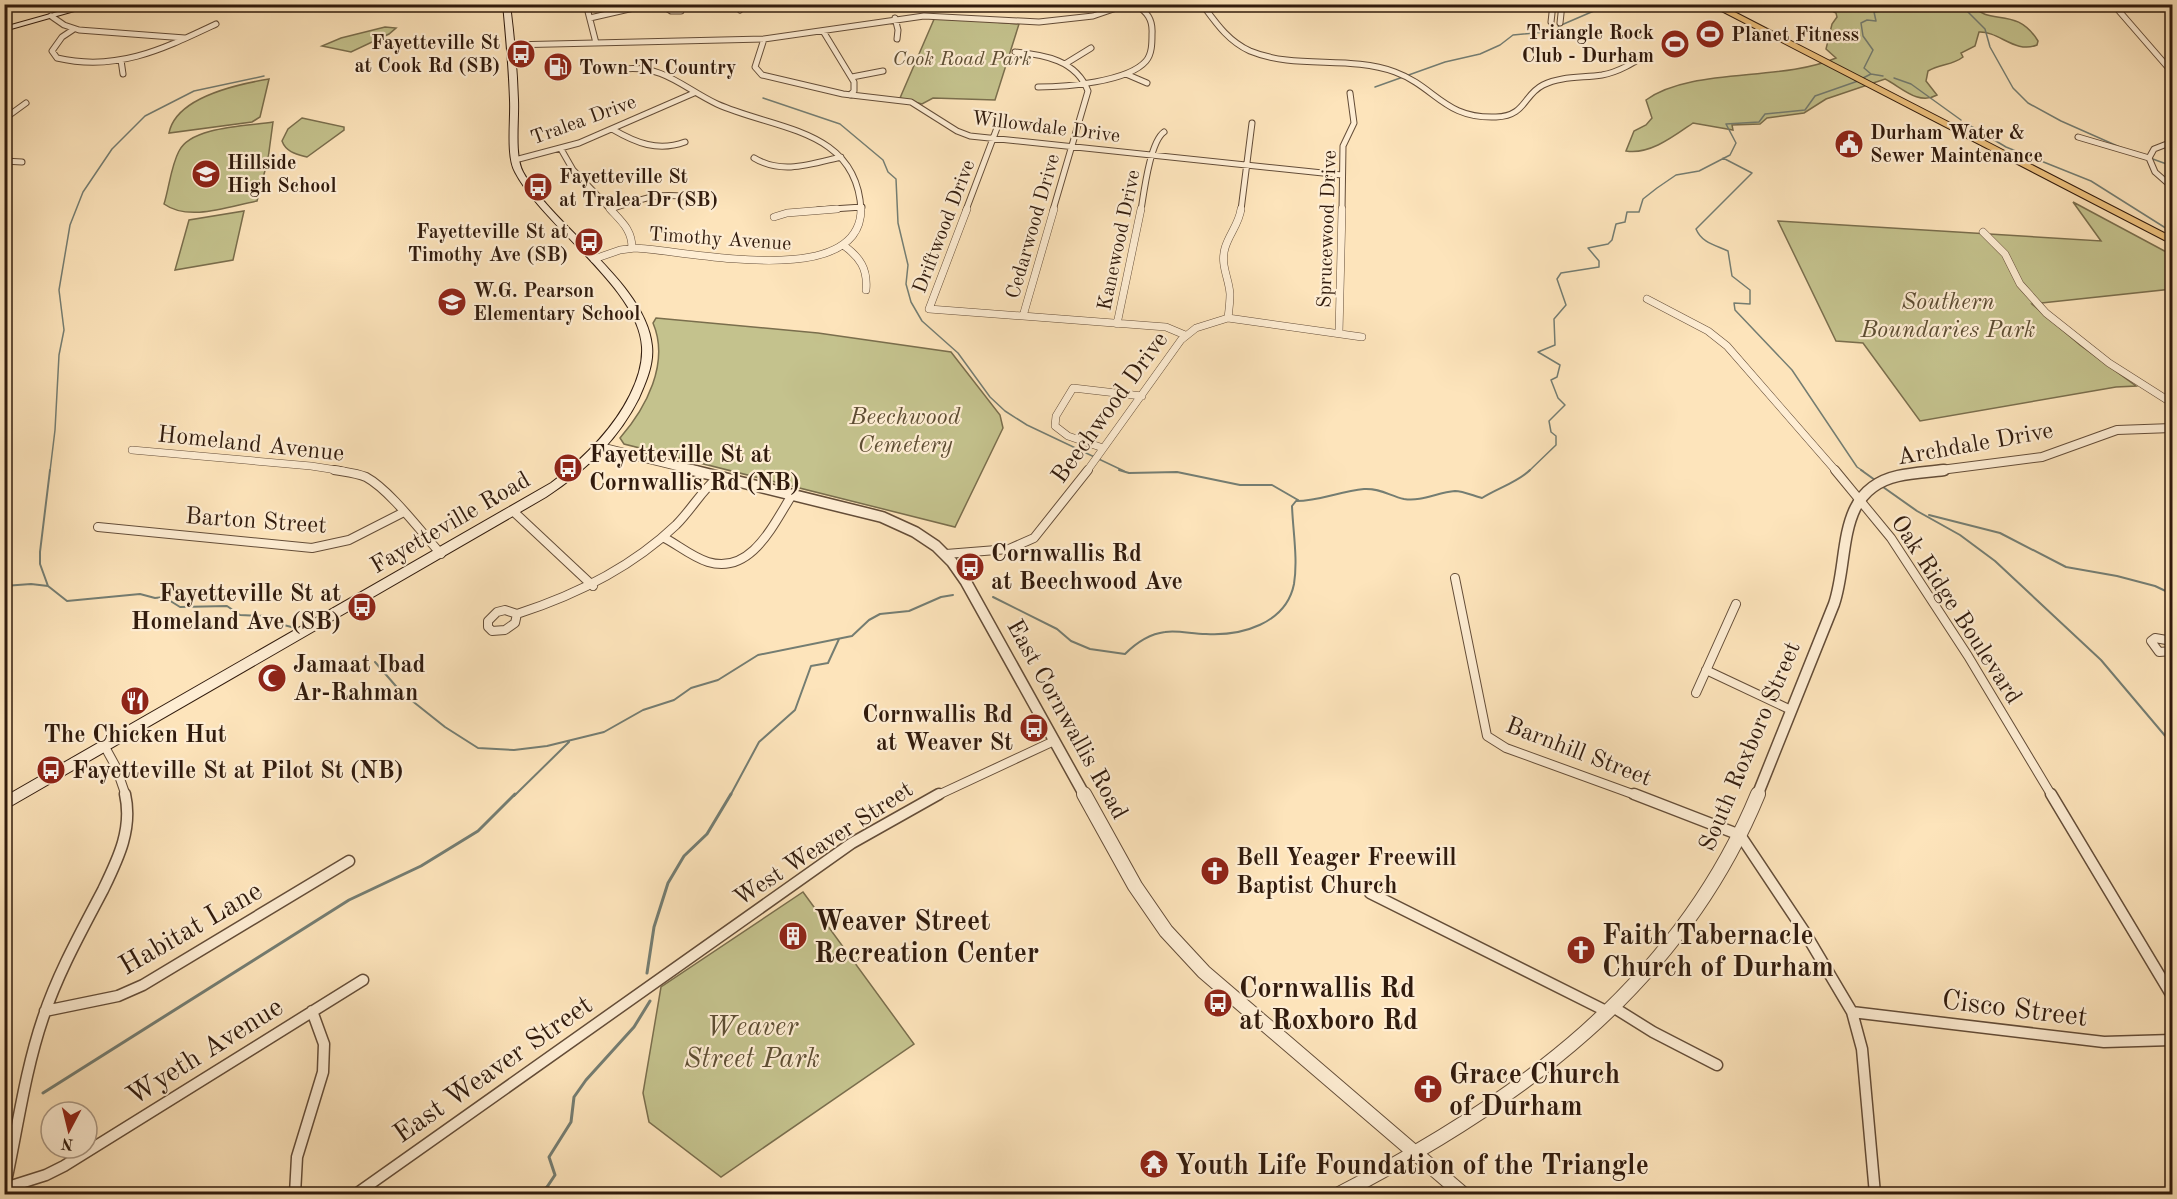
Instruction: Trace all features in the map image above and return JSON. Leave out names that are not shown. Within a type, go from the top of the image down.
[{"type":"main road","points":[[4,29],[96,4]]},
{"type":"main road","name":"Fayetteville Road","points":[[4,804],[514,512],[566,478],[600,447],[634,399],[645,369],[647,348],[645,332],[636,309],[532,190],[520,174],[515,160],[516,121],[506,4]]},
{"type":"main road","points":[[1712,4],[2172,241]]},
{"type":"main road","points":[[1722,4],[1825,61]]},
{"type":"main road","points":[[1900,101],[2172,248]]},
{"type":"street","points":[[586,4],[596,43]]},
{"type":"street","points":[[590,18],[651,4]]},
{"type":"street","points":[[660,4],[671,11],[681,11]]},
{"type":"street","points":[[740,10],[745,4]]},
{"type":"street","points":[[510,45],[764,39],[895,18],[941,16],[1040,22],[1093,16],[1128,4]]},
{"type":"street","points":[[1038,87],[1085,82],[1126,74],[1141,66],[1148,58],[1154,25],[1149,14],[1135,4]]},
{"type":"street","points":[[1202,4],[1227,36],[1247,48],[1275,58],[1355,63],[1385,68],[1414,81],[1445,107],[1473,116],[1505,116],[1514,113],[1521,109],[1532,93],[1542,85],[1611,73],[1647,54]]},
{"type":"street","points":[[1551,22],[1552,4]]},
{"type":"street","points":[[1560,23],[1562,4]]},
{"type":"street","points":[[2113,4],[2172,72]]},
{"type":"street","points":[[51,16],[74,29],[185,38]]},
{"type":"street","points":[[895,18],[898,30],[897,39]]},
{"type":"street","points":[[74,29],[54,45],[52,51],[57,58],[90,61],[121,60],[155,51],[216,24]]},
{"type":"street","points":[[823,31],[852,77],[855,86],[850,95]]},
{"type":"street","name":"Willowdale Drive","points":[[764,39],[755,64],[758,73],[850,95],[911,102],[961,133],[993,139],[1342,175]]},
{"type":"street","points":[[1065,64],[1091,48]]},
{"type":"street","points":[[1015,51],[1042,55],[1065,64],[1078,73],[1085,82]]},
{"type":"street","points":[[121,60],[123,74]]},
{"type":"street","points":[[624,69],[642,68],[666,74],[694,93],[721,106],[806,134],[841,158],[857,182],[862,207],[860,226],[843,245],[854,252],[865,265],[866,290]]},
{"type":"street","points":[[852,77],[883,71]]},
{"type":"street","points":[[1126,74],[1147,83]]},
{"type":"street","name":"Cedarwood Drive","points":[[1023,316],[1087,96],[1085,82]]},
{"type":"street","name":"Tralea Drive","points":[[515,160],[561,149],[694,93]]},
{"type":"street","name":"Sprucewood Drive","points":[[1339,333],[1343,146],[1354,123],[1350,93]]},
{"type":"street","points":[[4,119],[26,103]]},
{"type":"street","name":"Driftwood Drive","points":[[1000,120],[929,309],[1023,316]]},
{"type":"street","points":[[1252,123],[1240,219],[1224,254],[1223,268],[1230,294],[1227,318],[1362,337]]},
{"type":"street","points":[[612,129],[636,143],[647,146],[672,146],[686,142]]},
{"type":"street","name":"Kanewood Drive","points":[[1117,324],[1153,155],[1158,136],[1164,132]]},
{"type":"street","points":[[2078,137],[2149,158]]},
{"type":"street","points":[[2149,158],[2154,149],[2172,142]]},
{"type":"street","points":[[561,149],[573,170],[629,230],[632,248]]},
{"type":"street","points":[[754,158],[761,164],[788,167],[841,158]]},
{"type":"street","points":[[2149,158],[2155,172],[2172,187]]},
{"type":"street","points":[[4,161],[22,162]]},
{"type":"street","points":[[611,209],[637,200],[662,196],[685,195],[698,201]]},
{"type":"street","points":[[774,217],[787,213],[862,207]]},
{"type":"street","points":[[1983,232],[2005,254],[2020,284],[2046,313],[2109,363],[2172,403]]},
{"type":"street","name":"Timothy Avenue","points":[[594,259],[632,248],[785,261],[814,257],[843,245]]},
{"type":"street","name":"Oak Ridge Boulevard","points":[[1647,299],[1699,325],[1721,340],[1757,378],[1907,560],[1968,656],[2172,996]]},
{"type":"street","points":[[1023,316],[1171,327],[1185,335]]},
{"type":"street","name":"Beechwood Drive","points":[[946,554],[1009,549],[1034,538],[1072,493],[1185,335],[1202,326],[1227,318]]},
{"type":"street","points":[[1103,448],[1068,436],[1055,426],[1056,416],[1073,388],[1142,396]]},
{"type":"street","name":"Archdale Drive","points":[[1859,500],[1877,484],[1898,476],[2042,457],[2117,430],[2172,428]]},
{"type":"street","name":"East Cornwallis Road","points":[[600,447],[871,514],[915,532],[946,554],[966,582],[1135,886],[1166,931],[1204,972],[1463,1194]]},
{"type":"street","name":"Homeland Avenue","points":[[132,450],[345,470],[369,479],[404,512],[441,554]]},
{"type":"street","points":[[517,614],[593,586],[624,568],[678,523],[719,476]]},
{"type":"street","points":[[663,537],[706,561],[728,565],[747,558],[792,495]]},
{"type":"street","name":"South Roxboro Street","points":[[1340,1194],[1417,1155],[1494,1108],[1541,1072],[1611,1009],[1673,939],[1693,912],[1740,835],[1839,589],[1851,517],[1859,500]]},
{"type":"street","name":"Barton Street","points":[[98,526],[298,547],[322,547],[344,543],[362,536],[404,512]]},
{"type":"street","points":[[514,512],[593,586]]},
{"type":"street","name":"Barnhill Street","points":[[1455,578],[1487,736],[1506,748],[1740,835]]},
{"type":"street","points":[[1696,693],[1736,604]]},
{"type":"street","points":[[2172,641],[2155,638],[2151,641],[2157,651],[2162,653],[2172,651]]},
{"type":"street","points":[[1706,670],[1791,710]]},
{"type":"street","name":"West Weaver Street","points":[[656,981],[852,843],[890,820],[967,779],[1054,741]]},
{"type":"street","points":[[5,1190],[31,1058],[45,1011],[60,974],[111,874],[126,833],[128,814],[125,789],[120,771],[105,747]]},
{"type":"street","points":[[1740,835],[1799,923],[1852,1012],[1862,1049],[1875,1194]]},
{"type":"street","name":"Habitat Lane","points":[[45,1011],[118,996],[143,985],[349,861]]},
{"type":"street","points":[[1370,893],[1611,1009],[1717,1065]]},
{"type":"street","name":"Wyeth Avenue","points":[[5,1190],[64,1167],[363,980]]},
{"type":"street","name":"East Weaver Street","points":[[356,1194],[656,981]]},
{"type":"street","points":[[295,1194],[295,1170],[300,1142],[324,1068],[323,1041],[312,1011]]},
{"type":"street","name":"Cisco Street","points":[[1852,1012],[2104,1042],[2172,1040]]},
{"type":"green space","points":[[1973,5],[1987,15],[2021,23],[2038,41],[2037,45],[2021,47],[1993,35],[1979,32],[1975,46],[1961,53],[1963,57],[1928,71],[1926,81],[1937,95],[1930,98],[1916,97],[1885,79],[1826,99],[1804,113],[1767,118],[1760,124],[1732,125],[1733,130],[1693,123],[1670,139],[1653,147],[1626,151],[1634,131],[1646,125],[1652,118],[1646,100],[1665,90],[1687,83],[1712,79],[1790,70],[1836,58],[1826,49],[1832,24],[1837,17],[1836,13],[1823,6]]},
{"type":"green space","name":"Cook Road Park","points":[[935,17],[1019,24],[995,100],[933,98],[922,104],[900,98]]},
{"type":"green space","points":[[385,27],[396,28],[389,34],[351,52],[322,46],[341,38]]},
{"type":"green space","points":[[269,79],[260,117],[252,122],[169,133],[174,121],[183,110],[196,101],[242,84]]},
{"type":"green space","points":[[302,118],[344,127],[344,130],[307,157],[295,154],[282,141],[288,129]]},
{"type":"green space","points":[[273,122],[268,159],[257,201],[197,212],[185,212],[164,204],[179,151],[195,136],[236,126]]},
{"type":"green space","name":"Southern Boundaries Park","points":[[2073,202],[2172,255],[2172,289],[2032,304],[2080,345],[2136,386],[2116,387],[1920,421],[1863,343],[1836,341],[1778,221],[2101,241]]},
{"type":"green space","points":[[244,211],[233,260],[175,270],[189,220]]},
{"type":"green space","name":"Beechwood Cemetery","points":[[656,318],[818,333],[951,352],[1000,415],[1003,428],[955,527],[624,444],[620,438],[639,413],[653,384],[657,369],[658,338],[653,323]]},
{"type":"green space","name":"Weaver Street Park","points":[[803,892],[914,1044],[721,1177],[649,1122],[643,1093],[661,987]]},
{"type":"waterway","points":[[1375,87],[1445,62],[1480,54],[1500,45],[1513,35],[1556,31],[1559,26],[1610,4]]},
{"type":"waterway","points":[[1871,74],[1864,68],[1873,50],[1863,36],[1861,23],[1867,20],[1876,21],[1874,12],[1882,11],[1877,4]]},
{"type":"waterway","points":[[1960,4],[1985,29],[1990,47],[2013,88],[2028,103],[2061,121],[2122,148]]},
{"type":"waterway","points":[[1863,78],[1871,74]]},
{"type":"waterway","points":[[1871,74],[1883,76]]},
{"type":"waterway","points":[[50,471],[55,430],[59,355],[64,330],[59,290],[70,225],[83,192],[112,149],[145,116],[194,91],[264,76]]},
{"type":"waterway","points":[[1894,78],[1911,84],[1961,120]]},
{"type":"waterway","points":[[1724,158],[1730,155],[1736,143],[1726,124],[1759,122],[1765,114],[1805,110],[1815,96],[1858,81]]},
{"type":"waterway","points":[[763,98],[840,124],[883,160],[888,172],[896,179],[898,223],[908,265],[906,284],[911,302],[922,321],[958,353],[990,397],[1005,411],[1027,425],[1124,471]]},
{"type":"waterway","points":[[1969,125],[2006,147],[2091,181],[2172,232]]},
{"type":"waterway","points":[[1529,471],[1556,445],[1556,436],[1551,432],[1549,421],[1565,405],[1558,398],[1551,380],[1557,377],[1560,365],[1538,352],[1555,345],[1554,319],[1566,305],[1557,279],[1561,273],[1599,267],[1599,261],[1588,248],[1608,244],[1612,240],[1616,224],[1625,222],[1627,212],[1639,212],[1643,199],[1657,188],[1676,175],[1699,171],[1724,158]]},
{"type":"waterway","points":[[1724,158],[1752,173],[1696,229],[1705,241],[1728,251],[1732,276],[1750,290],[1750,304],[1734,303],[1735,310],[1792,370],[1857,467],[1863,471]]},
{"type":"waterway","points":[[2150,158],[2172,166]]},
{"type":"waterway","points":[[48,586],[40,564],[40,552],[50,470]]},
{"type":"waterway","points":[[1119,470],[1129,473],[1177,472],[1240,485],[1272,485],[1298,500]]},
{"type":"waterway","points":[[993,597],[1057,629],[1071,641],[1090,649],[1125,654],[1143,640],[1159,633],[1175,631],[1220,634],[1247,630],[1272,618],[1289,598],[1295,575],[1292,506],[1296,501],[1364,489],[1411,500],[1455,491],[1482,498],[1530,470]]},
{"type":"waterway","points":[[1861,470],[1875,480]]},
{"type":"waterway","points":[[1883,487],[1917,511],[1960,535],[1995,561],[2101,660],[2172,744]]},
{"type":"waterway","points":[[1929,515],[2000,533],[2066,567],[2117,576],[2155,586],[2172,594]]},
{"type":"waterway","points":[[4,586],[31,584],[48,586]]},
{"type":"waterway","points":[[48,586],[67,601],[140,594],[155,598],[164,597],[180,607],[227,606],[240,615],[265,616],[280,624],[299,629]]},
{"type":"waterway","points":[[375,662],[401,692],[445,727],[478,748],[514,750],[547,746],[604,732],[643,710],[674,700],[691,688],[718,680],[758,655],[852,636],[869,620],[880,614],[909,611],[941,597],[953,595]]},
{"type":"waterway","points":[[730,796],[759,742],[795,710],[811,666],[828,663],[839,639]]},
{"type":"waterway","points":[[514,796],[569,742]]},
{"type":"waterway","points":[[43,1093],[349,900],[421,866],[478,831],[515,794]]},
{"type":"waterway","points":[[647,973],[654,927],[668,883],[684,856],[707,834],[731,794]]},
{"type":"waterway","points":[[538,1194],[547,1187],[555,1175],[549,1157],[571,1122],[574,1097],[586,1080],[634,1027],[650,1001]]},
{"type":"place","name":"Planet Fitness","points":[[1710,34]]},
{"type":"place","name":"Triangle Rock Club - Durham","points":[[1675,44]]},
{"type":"place","name":"Fayetteville St at Cook Rd (SB)","points":[[521,54]]},
{"type":"place","name":"Town 'N' Country","points":[[558,67]]},
{"type":"place","name":"Durham Water & Sewer Maintenance","points":[[1849,144]]},
{"type":"place","name":"Hillside High School","points":[[206,174]]},
{"type":"place","name":"Fayetteville St at Tralea Dr (SB)","points":[[538,187]]},
{"type":"place","name":"Fayetteville St at Timothy Ave (SB)","points":[[589,242]]},
{"type":"place","name":"W.G. Pearson Elementary School","points":[[452,302]]},
{"type":"place","name":"Fayetteville St at Cornwallis Rd (NB)","points":[[568,468]]},
{"type":"place","name":"Cornwallis Rd at Beechwood Ave","points":[[970,567]]},
{"type":"place","name":"Fayetteville St at Homeland Ave (SB)","points":[[362,607]]},
{"type":"place","name":"Jamaat Ibad Ar-Rahman","points":[[272,678]]},
{"type":"place","name":"The Chicken Hut","points":[[135,701]]},
{"type":"place","name":"Cornwallis Rd at Weaver St","points":[[1034,728]]},
{"type":"place","name":"Fayetteville St at Pilot St (NB)","points":[[51,770]]},
{"type":"place","name":"Bell Yeager Freewill Baptist Church","points":[[1215,871]]},
{"type":"place","name":"Weaver Street Recreation Center","points":[[793,936]]},
{"type":"place","name":"Faith Tabernacle Church of Durham","points":[[1581,950]]},
{"type":"place","name":"Cornwallis Rd at Roxboro Rd","points":[[1218,1003]]},
{"type":"place","name":"Grace Church of Durham","points":[[1428,1089]]},
{"type":"place","name":"Youth Life Foundation of the Triangle","points":[[1154,1164]]}]
